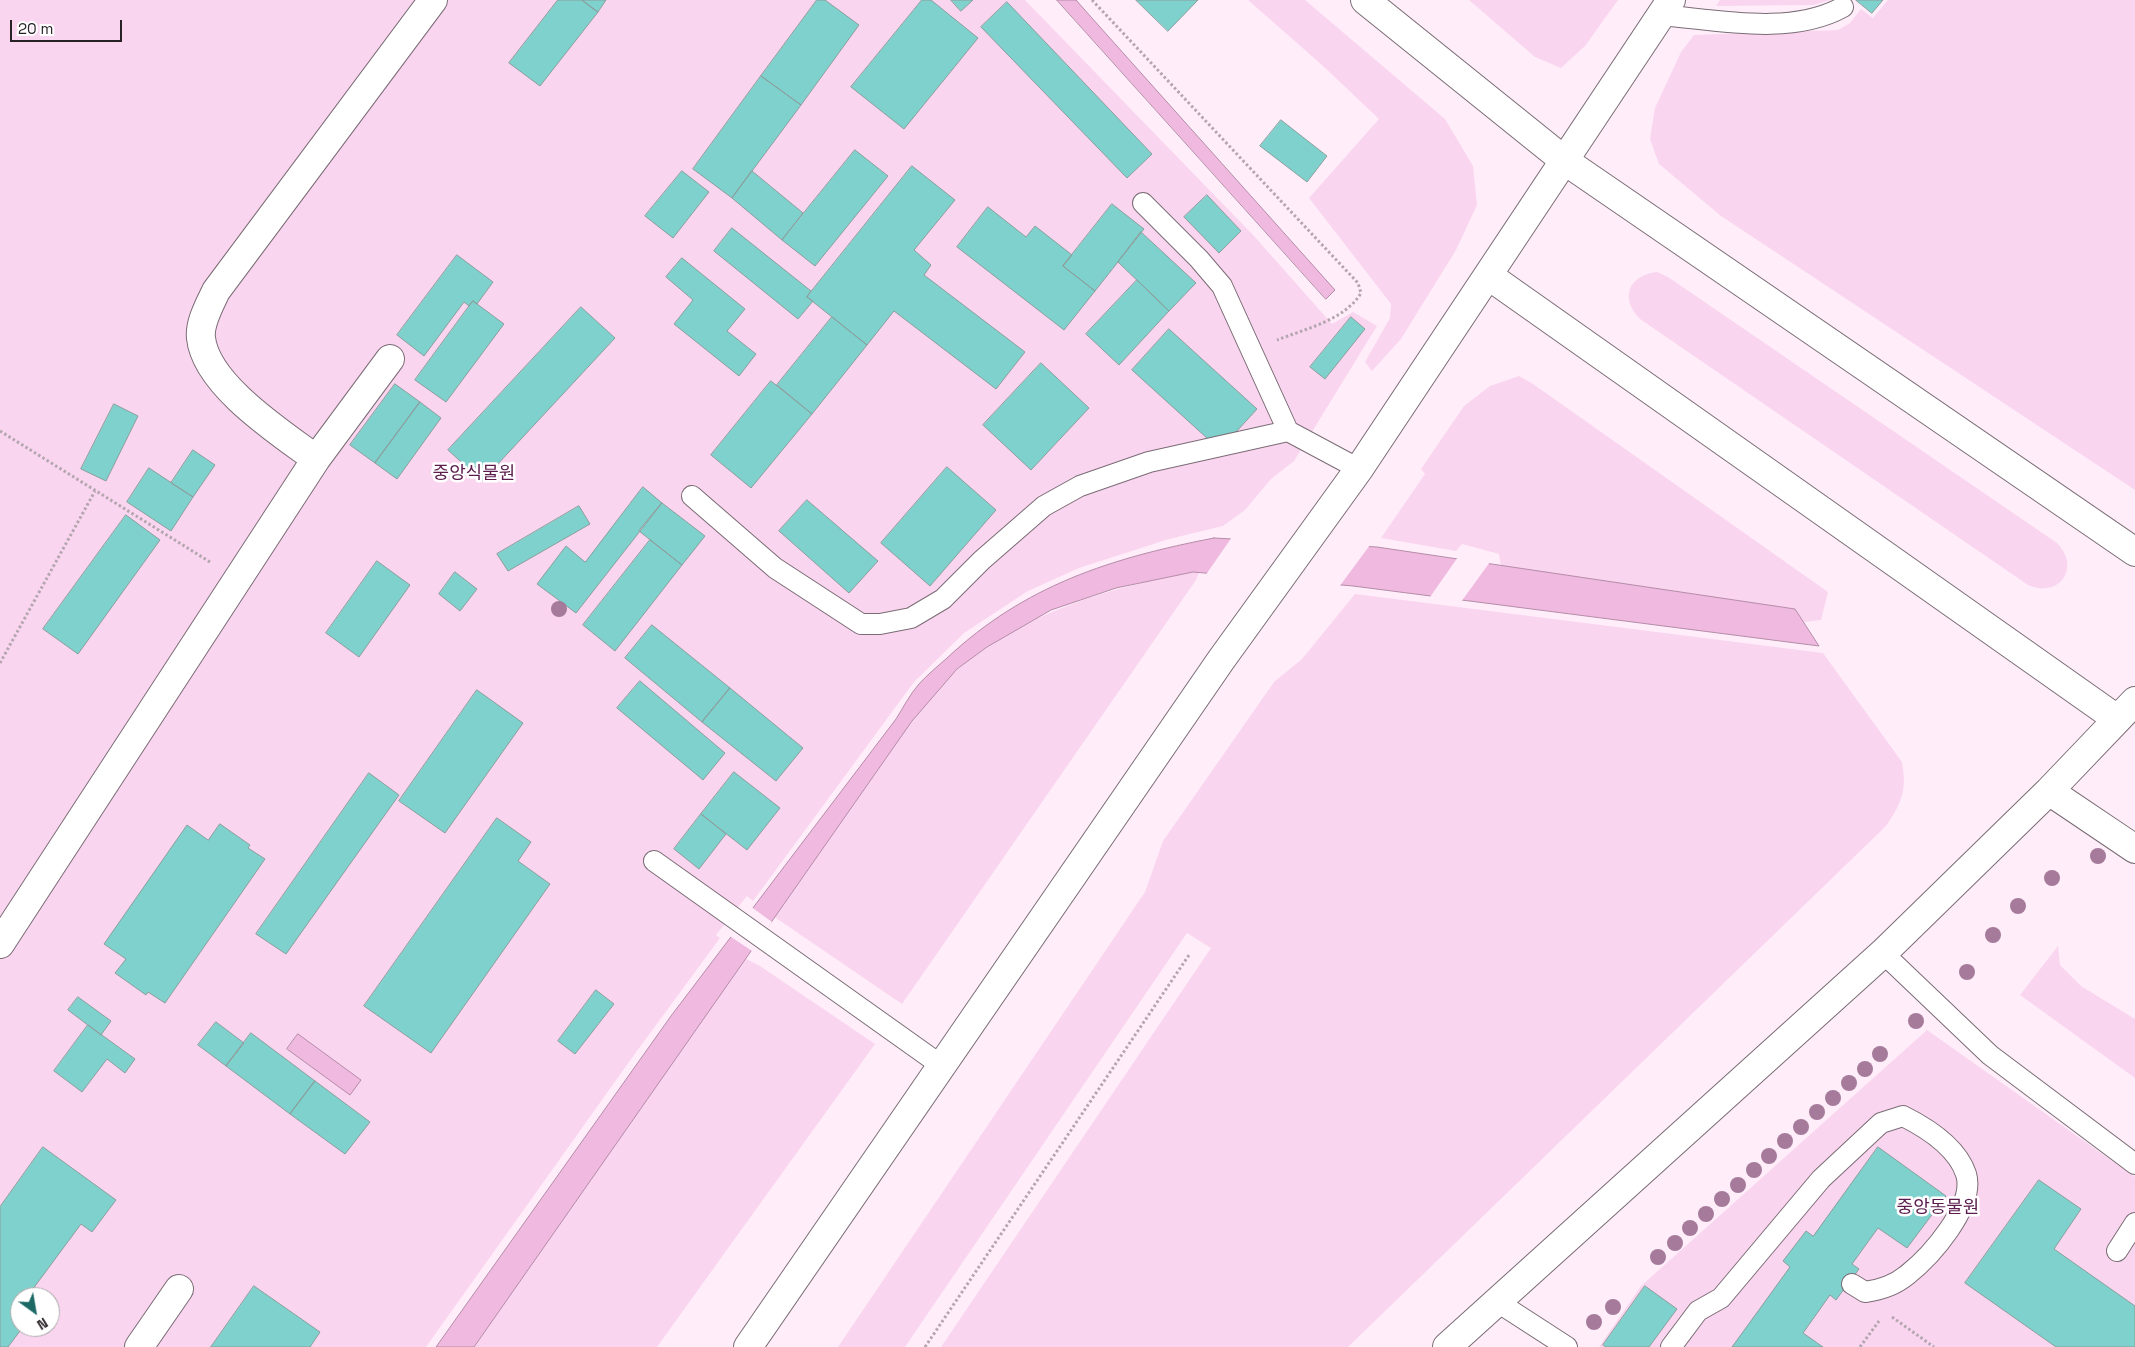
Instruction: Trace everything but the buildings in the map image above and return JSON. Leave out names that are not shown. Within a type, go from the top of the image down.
[{"type":"street","points":[[316,459],[246,404],[207,361],[200,337],[206,314],[216,291],[433,0]]},
{"type":"street","points":[[1365,0],[1565,161],[2135,552]]},
{"type":"street","points":[[748,1347],[1221,660],[1357,472],[1666,8]]},
{"type":"street","points":[[1447,1347],[1883,953],[2050,791],[2126,710],[1489,276]]},
{"type":"street","points":[[0,944],[316,459],[390,359]]},
{"type":"street","points":[[2050,791],[2135,849]]},
{"type":"street","points":[[139,1347],[179,1289]]},
{"type":"lane","points":[[1666,8],[1775,24],[1813,20],[1843,7]]},
{"type":"lane","points":[[1143,203],[1199,259],[1222,286],[1288,431],[1357,472]]},
{"type":"lane","points":[[692,496],[775,568],[861,624],[880,624],[911,618],[943,599],[982,560],[1044,506],[1080,486],[1149,462],[1288,431]]},
{"type":"lane","points":[[654,861],[769,941],[942,1066]]},
{"type":"lane","points":[[1883,953],[1934,1004],[1990,1055],[2135,1164]]},
{"type":"lane","points":[[1671,1347],[1698,1311],[1722,1298],[1821,1179],[1881,1122],[1903,1116],[1924,1127],[1954,1154],[1966,1175],[1967,1193],[1960,1212],[1930,1254],[1906,1276],[1881,1290],[1865,1292],[1852,1284]]},
{"type":"lane","points":[[2116,1251],[2135,1223]]},
{"type":"lane","points":[[1496,1301],[1567,1347]]},
{"type":"path","points":[[1092,0],[1358,282],[1361,293],[1355,304],[1321,324],[1251,349]]},
{"type":"path","points":[[0,431],[238,579]]},
{"type":"path","points":[[0,663],[95,491]]},
{"type":"path","points":[[925,1347],[1189,955]]},
{"type":"path","points":[[1885,1312],[1934,1347]]},
{"type":"path","points":[[1860,1347],[1881,1318]]},
{"type":"green space","name":"중앙식물원","points":[[0,0],[1025,0],[1254,236],[1332,324],[1353,312],[1377,326],[1294,461],[1271,479],[1245,510],[1223,526],[1169,539],[1079,568],[1028,591],[964,633],[914,682],[753,901],[747,896],[716,935],[720,938],[634,1055],[426,1347],[0,1347]]},
{"type":"green space","points":[[1248,0],[1305,0],[1445,119],[1473,166],[1477,205],[1456,250],[1401,339],[1372,371],[1365,362],[1390,318],[1391,304],[1309,198],[1379,119],[1322,65]]},
{"type":"green space","points":[[1469,0],[1618,0],[1585,46],[1561,68],[1535,57]]},
{"type":"green space","points":[[1720,0],[1830,0],[1814,5],[1716,6]]},
{"type":"green space","points":[[1888,0],[2135,0],[2135,490],[1721,216],[1659,164],[1650,139],[1655,108],[1681,52],[1694,35],[1838,30],[1850,23],[1861,9],[1873,18]]},
{"type":"green space","points":[[1657,272],[1668,277],[2057,543],[2064,552],[2067,562],[2067,571],[2064,578],[2058,584],[2049,588],[2028,585],[1640,319],[1630,303],[1630,289],[1640,278]]},
{"type":"green space","points":[[1519,376],[1828,592],[1821,620],[1804,622],[1795,609],[1501,566],[1499,554],[1462,544],[1456,551],[1381,538],[1425,474],[1421,469],[1464,406],[1490,386]]},
{"type":"green space","points":[[1193,572],[1199,573],[1196,580],[902,1004],[773,916],[916,715],[936,690],[958,669],[1012,632],[1040,617],[1069,605],[1129,586]]},
{"type":"green space","points":[[1355,594],[1823,653],[1902,762],[1904,781],[1902,796],[1886,826],[1348,1347],[941,1347],[1211,948],[1187,933],[905,1347],[838,1347],[1145,892],[1163,841],[1274,682],[1302,659]]},
{"type":"green space","points":[[2058,946],[2060,965],[2081,986],[2135,1019],[2135,1078],[2020,995]]},
{"type":"green space","points":[[744,958],[760,966],[875,1044],[657,1347],[474,1347]]},
{"type":"green space","name":"중앙동물원","points":[[1927,1030],[2135,1177],[2135,1347],[1599,1347],[1641,1286]]},
{"type":"shaded area","points":[[1057,0],[1076,0],[1335,290],[1326,299]]},
{"type":"shaded area","points":[[1214,538],[1377,547],[1795,609],[1819,646],[1353,586],[1193,572],[1116,588],[1051,610],[987,647],[957,669],[912,721],[474,1347],[436,1347],[671,1016],[896,719],[922,681],[977,633],[1007,611],[1039,593],[1071,578],[1140,555]]},
{"type":"shaded area","points":[[298,1034],[361,1080],[350,1095],[287,1049]]},
{"type":"pier","points":[[1232,537],[1370,545],[1339,587],[1205,576]]},
{"type":"pier","points":[[1458,557],[1490,562],[1461,602],[1430,597]]},
{"type":"pier","points":[[750,906],[772,922],[752,951],[728,935]]}]
